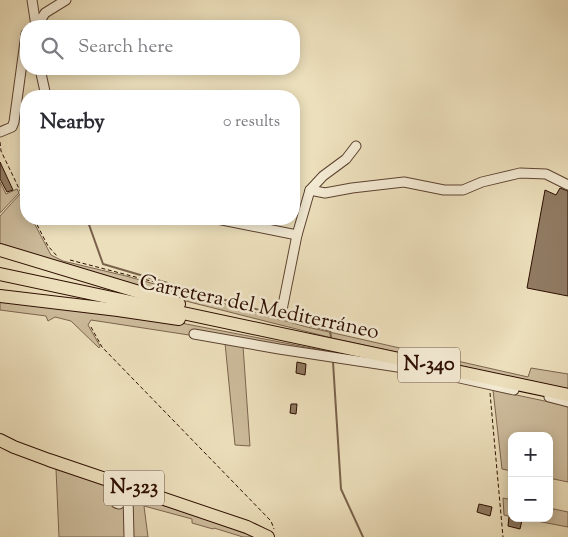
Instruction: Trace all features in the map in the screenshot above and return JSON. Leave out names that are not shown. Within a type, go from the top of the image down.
[{"type":"highway","points":[[0,250],[192,307],[260,323],[289,335]]},
{"type":"highway","name":"Carretera del Mediterráneo","points":[[0,274],[568,395]]},
{"type":"highway","points":[[0,296],[118,310],[213,325],[248,326]]},
{"type":"highway","name":"N-323","points":[[0,440],[123,490],[271,534]]},
{"type":"lane","points":[[32,0],[35,20]]},
{"type":"lane","points":[[40,20],[45,12],[66,0]]},
{"type":"lane","points":[[0,132],[12,127],[14,122],[20,75]]},
{"type":"lane","points":[[41,75],[45,90]]},
{"type":"lane","points":[[300,225],[310,190],[323,176],[346,159],[356,146]]},
{"type":"lane","points":[[310,190],[325,193],[404,182],[444,190],[463,190],[482,182],[520,173],[546,174],[568,185]]},
{"type":"lane","points":[[247,225],[297,235]]},
{"type":"lane","points":[[281,316],[300,225]]},
{"type":"lane","points":[[194,334],[270,348],[422,371],[568,402]]},
{"type":"lane","points":[[123,490],[129,537]]},
{"type":"path","points":[[0,142],[0,152],[20,192]]},
{"type":"path","points":[[37,225],[55,256],[62,259]]},
{"type":"path","points":[[70,260],[174,287]]},
{"type":"path","points":[[91,327],[102,347],[270,521],[274,526],[271,534]]},
{"type":"path","points":[[490,385],[503,537]]},
{"type":"shaded area","points":[[0,182],[6,194],[17,189],[19,193],[0,213]]},
{"type":"shaded area","points":[[20,194],[20,225],[35,225],[51,255],[63,261],[126,276],[307,327],[528,377],[531,368],[568,374],[568,389],[336,339],[158,294],[0,247],[0,216]]},
{"type":"shaded area","points":[[0,300],[181,323],[420,369],[191,331],[189,335],[91,320],[88,325],[100,346],[99,348],[71,321],[55,317],[48,321],[46,316],[0,310]]},
{"type":"shaded area","points":[[225,343],[243,346],[250,446],[235,445]]},
{"type":"shaded area","points":[[493,390],[568,406],[568,482],[553,479],[553,432],[508,432],[508,470],[502,469]]},
{"type":"shaded area","points":[[56,469],[106,485],[114,508],[121,508],[126,503],[127,537],[59,537]]},
{"type":"shaded area","points":[[131,495],[254,537],[243,537],[213,529],[192,523],[192,519],[144,506],[148,537],[131,537]]},
{"type":"shaded area","points":[[503,498],[508,499],[508,516],[504,515]]},
{"type":"shaded area","points":[[553,509],[568,512],[568,527],[542,522],[553,522]]},
{"type":"building","points":[[0,162],[13,190],[7,192],[0,179]]},
{"type":"building","points":[[560,188],[568,191],[568,296],[527,288],[545,190],[556,195]]},
{"type":"building","points":[[297,362],[306,364],[305,375],[296,373]]},
{"type":"building","points":[[291,404],[297,404],[296,414],[290,413]]},
{"type":"building","points":[[479,504],[492,507],[490,516],[477,512]]},
{"type":"building","points":[[508,522],[522,522],[520,529],[508,526]]},
{"type":"waterway","points":[[89,225],[103,264],[330,331],[331,337]]},
{"type":"waterway","points":[[333,362],[341,489],[363,537]]}]
